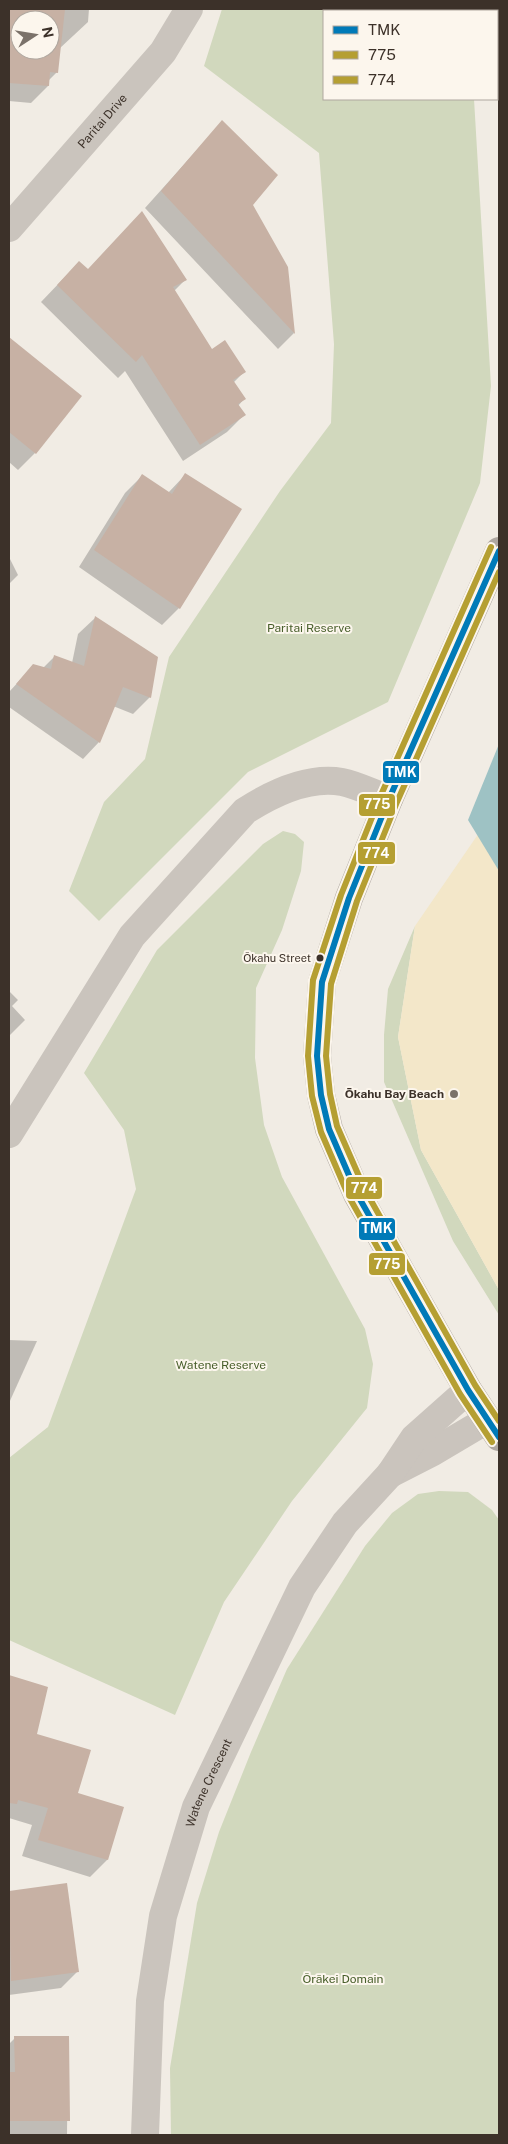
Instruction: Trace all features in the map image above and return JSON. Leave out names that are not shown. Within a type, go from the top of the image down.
[{"type":"main road","points":[[493,1429],[468,1390],[357,1194],[329,1129],[321,1095],[317,1056],[322,982],[349,898],[389,799],[499,550]]},
{"type":"street","name":"Paritai Drive","points":[[9,228],[163,52],[189,9]]},
{"type":"street","points":[[9,1134],[132,936],[245,811],[263,800],[303,784],[325,781],[344,782],[389,799]]},
{"type":"street","name":"Watene Crescent","points":[[145,2135],[150,2001],[162,1925],[196,1807],[302,1587],[345,1522],[390,1474],[414,1438],[468,1390]]},
{"type":"street","name":"Watene Crescent","points":[[390,1474],[433,1452],[493,1429]]},
{"type":"green space","name":"Paritai Reserve","points":[[222,9],[472,9],[323,10],[323,100],[474,100],[491,386],[480,483],[388,702],[248,772],[99,921],[69,891],[104,802],[145,759],[169,657],[280,491],[331,423],[334,344],[319,153],[204,66]]},
{"type":"green space","name":"Watene Reserve","points":[[283,831],[295,834],[304,842],[301,871],[282,930],[256,988],[255,1058],[264,1125],[282,1177],[365,1329],[373,1364],[367,1408],[292,1501],[224,1602],[175,1715],[9,1640],[9,1458],[48,1427],[136,1189],[124,1130],[84,1073],[157,950],[263,844]]},
{"type":"green space","points":[[415,926],[398,1037],[421,1150],[499,1290],[499,1315],[453,1241],[384,1082],[384,1035],[388,989]]},
{"type":"green space","name":"Ōrākei Domain","points":[[439,1491],[468,1492],[492,1510],[499,1520],[499,2135],[171,2135],[170,2068],[197,1903],[219,1832],[251,1752],[287,1669],[365,1546],[392,1513],[418,1494]]},
{"type":"sand","name":"Ōkahu Bay Beach","points":[[481,830],[499,863],[499,1290],[421,1150],[398,1037],[415,926]]},
{"type":"water","points":[[499,744],[499,871],[468,820]]},
{"type":"building","points":[[9,9],[65,9],[60,55],[60,10],[10,10],[10,60],[59,60],[58,73],[50,72],[49,86],[9,83]]},
{"type":"building","points":[[222,120],[278,175],[253,205],[288,267],[295,334],[161,191]]},
{"type":"building","points":[[142,211],[187,280],[173,287],[212,349],[225,340],[246,372],[233,380],[246,399],[238,404],[246,415],[200,445],[142,355],[136,362],[57,285],[79,261],[88,269]]},
{"type":"building","points":[[9,337],[82,396],[36,454],[9,432]]},
{"type":"building","points":[[185,473],[242,509],[180,609],[94,550],[142,474],[172,494]]},
{"type":"building","points":[[95,616],[158,657],[151,698],[123,687],[100,743],[16,684],[33,664],[51,669],[54,655],[84,666]]},
{"type":"building","points":[[9,1675],[48,1687],[37,1734],[91,1750],[78,1793],[124,1807],[108,1860],[38,1840],[48,1808],[18,1800],[17,1804],[9,1803]]},
{"type":"building","points":[[67,1883],[79,1972],[11,1981],[9,1891]]},
{"type":"building","points":[[14,2036],[69,2036],[70,2121],[9,2121],[9,2072],[15,2072]]},
{"type":"transit line","name":"775","points":[[491,547],[381,795],[341,895],[313,980],[308,1056],[312,1096],[321,1132],[349,1197],[460,1394],[492,1442]]},
{"type":"transit line","name":"TMK","points":[[499,551],[389,799],[349,898],[322,982],[317,1056],[321,1095],[329,1129],[357,1194],[468,1390],[499,1437]]},
{"type":"transit line","name":"774","points":[[499,572],[397,802],[357,901],[331,984],[326,1056],[330,1094],[337,1126],[365,1190],[475,1385],[499,1421]]},
{"type":"place","name":"Ōkahu Street","points":[[320,958]]},
{"type":"place","name":"Ōkahu Bay Beach","points":[[454,1094]]}]
